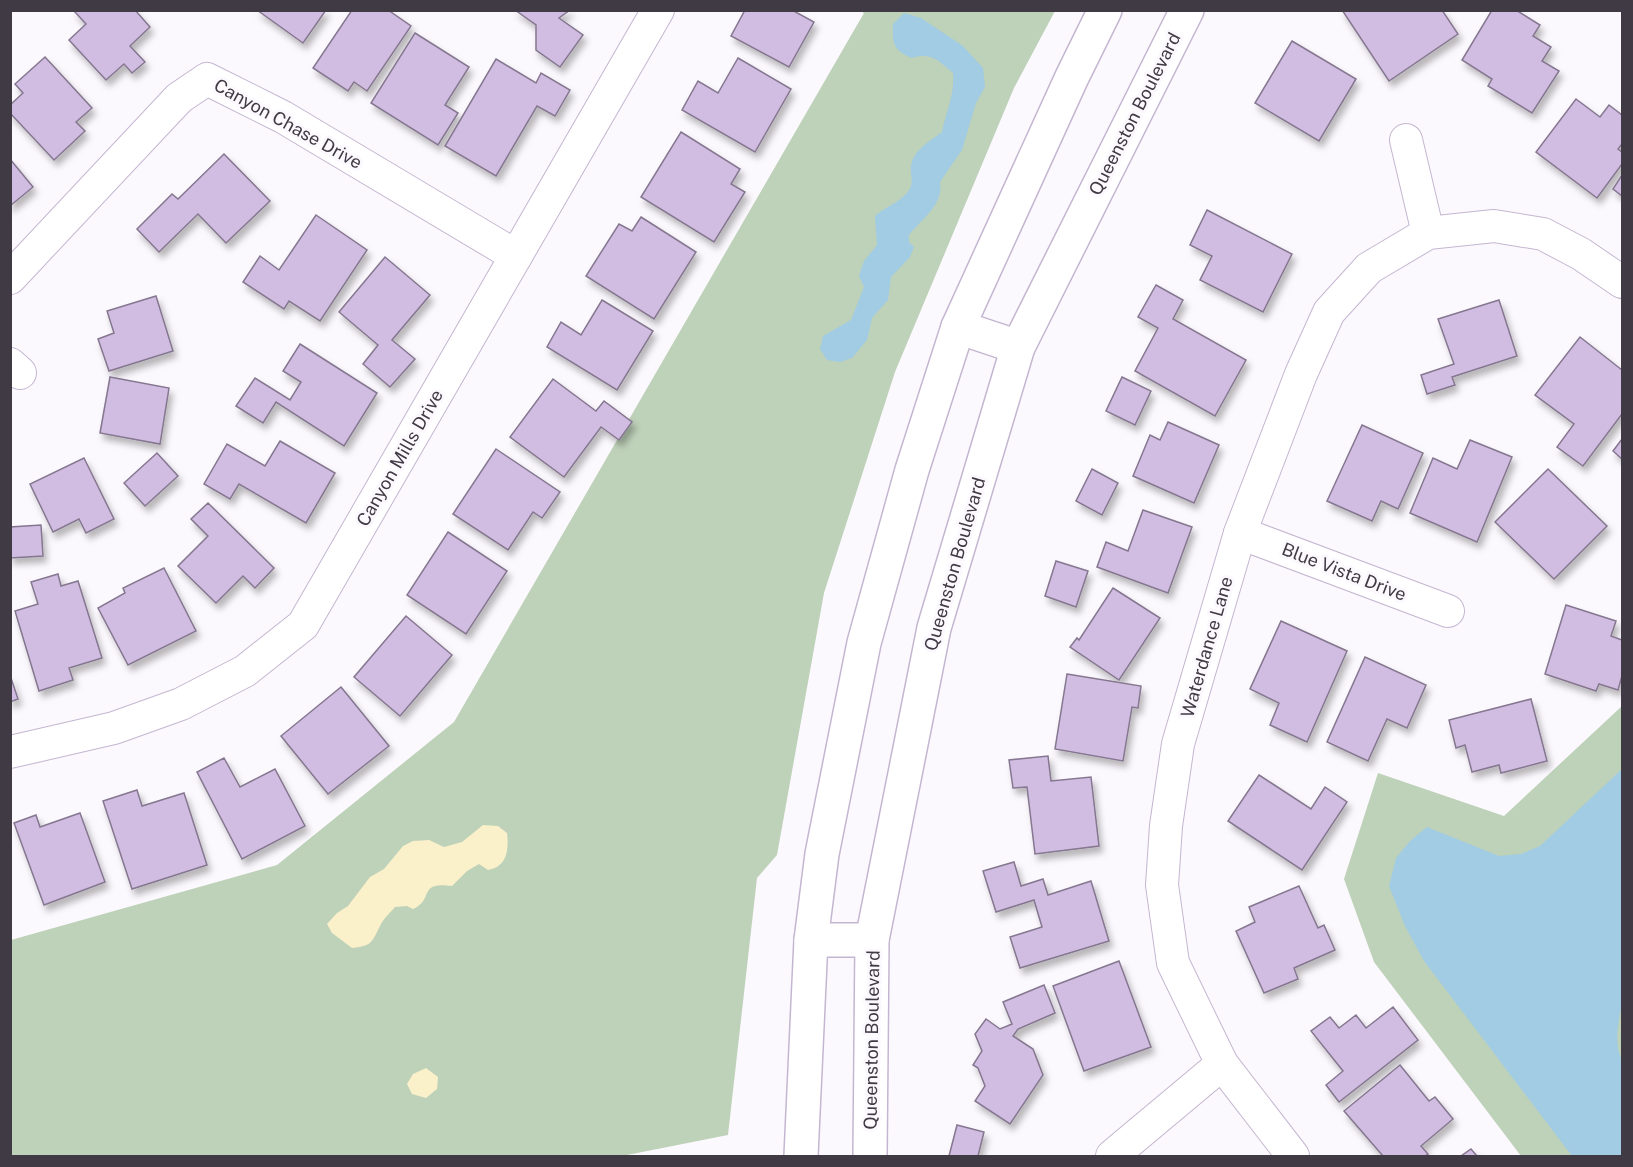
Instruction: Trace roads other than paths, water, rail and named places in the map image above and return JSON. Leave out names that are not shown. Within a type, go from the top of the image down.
[{"type":"main road","points":[[801,1156],[812,940],[822,854],[864,643],[912,471],[958,327],[1105,10]]},
{"type":"main road","name":"Queenston Boulevard","points":[[870,1156],[872,940],[934,628],[1018,346],[1187,10]]},
{"type":"main road","points":[[958,327],[1018,346]]},
{"type":"main road","points":[[812,940],[872,940]]},
{"type":"street","name":"Canyon Mills Drive","points":[[10,752],[114,728],[181,704],[245,671],[303,625],[658,10]]},
{"type":"street","name":"Canyon Chase Drive","points":[[10,278],[179,98],[207,79],[283,117],[516,256]]},
{"type":"street","points":[[1406,140],[1428,233]]},
{"type":"street","name":"Waterdance Lane","points":[[1293,1156],[1222,1064],[1173,963],[1162,885],[1166,826],[1179,744],[1240,532],[1301,374],[1329,312],[1369,268],[1428,233],[1494,226],[1543,234],[1581,254],[1623,282]]},
{"type":"street","name":"Blue Vista Drive","points":[[1240,532],[1448,611]]},
{"type":"street","points":[[1112,1156],[1222,1064]]},
{"type":"water","points":[[904,13],[921,18],[963,46],[983,68],[985,87],[976,103],[962,150],[940,182],[939,197],[926,217],[909,235],[909,242],[914,247],[910,257],[891,277],[888,300],[872,318],[867,340],[852,358],[840,362],[827,360],[820,349],[823,336],[851,320],[864,287],[859,276],[864,261],[877,245],[875,216],[908,191],[912,184],[912,161],[922,147],[942,132],[951,96],[953,73],[943,64],[934,58],[924,56],[911,58],[897,49],[893,36],[893,24]]},
{"type":"water","points":[[1622,769],[1622,1003],[1617,1039],[1622,1060],[1622,1156],[1572,1156],[1424,961],[1405,926],[1389,886],[1396,858],[1410,841],[1427,827],[1499,856],[1521,854],[1540,846]]}]
